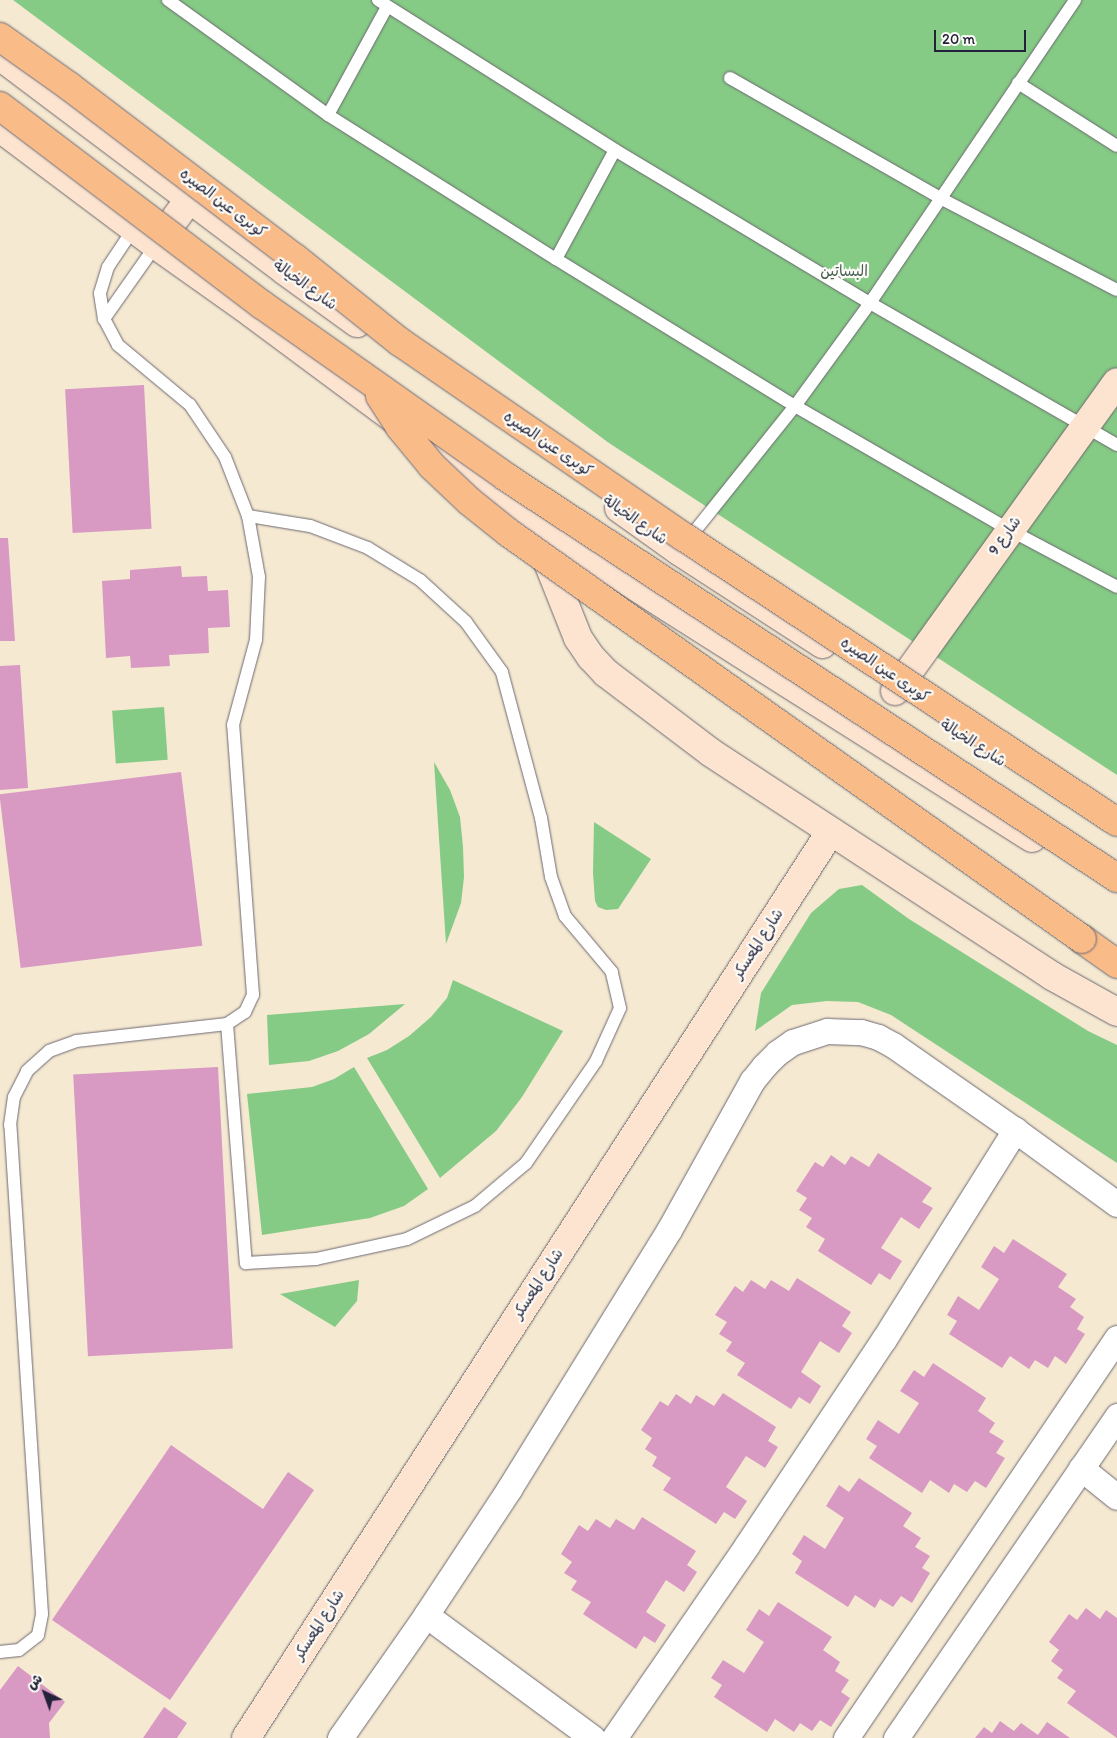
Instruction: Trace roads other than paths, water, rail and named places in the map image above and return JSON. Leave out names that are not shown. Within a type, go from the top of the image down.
[{"type":"highway","name":"كوبرى عين الصيره","points":[[0,37],[69,86],[288,252],[400,342],[684,537],[1117,822]]},
{"type":"highway","points":[[0,106],[261,304],[373,385],[514,482],[1117,878]]},
{"type":"highway","points":[[373,385],[400,427],[432,466],[469,501],[508,533],[1117,964]]},
{"type":"street","name":"شارع الخيالة","points":[[0,56],[285,271],[679,551],[1117,836]]},
{"type":"street","points":[[0,128],[532,521],[1117,891]]},
{"type":"street","points":[[156,245],[190,198]]},
{"type":"street","name":"شارع 9","points":[[895,692],[1117,382]]},
{"type":"street","points":[[532,521],[578,638],[591,657],[606,673],[710,752],[1052,976],[1117,1012]]},
{"type":"street","name":"شارع المعسكر","points":[[246,1738],[831,831]]},
{"type":"street","points":[[340,1738],[426,1615],[590,1360],[669,1230],[752,1082],[777,1053],[801,1039],[827,1031],[861,1032],[878,1038],[893,1045],[1117,1204]]},
{"type":"street","points":[[614,1738],[747,1545],[878,1347],[1015,1130]]},
{"type":"street","points":[[846,1738],[1117,1338]]},
{"type":"street","points":[[896,1738],[1117,1416]]},
{"type":"street","points":[[1081,1468],[1117,1497]]},
{"type":"street","points":[[426,1615],[593,1738]]},
{"type":"lane","points":[[168,0],[328,115],[556,259],[795,406],[1010,530],[1117,587]]},
{"type":"lane","points":[[679,551],[795,406],[870,304],[1075,0]]},
{"type":"lane","points":[[328,115],[383,3],[615,150],[870,304],[1117,445]]},
{"type":"lane","points":[[730,78],[940,198],[1117,290]]},
{"type":"lane","points":[[1018,84],[1117,146]]},
{"type":"lane","points":[[556,259],[615,150]]},
{"type":"lane","points":[[0,1652],[19,1650],[38,1636],[42,1614],[10,1125],[14,1097],[27,1071],[49,1051],[76,1041],[227,1024],[245,1012],[253,995],[233,749],[233,725],[256,640],[259,577],[248,516],[225,457],[190,405],[118,345],[104,319],[100,294],[108,267],[134,228]]},
{"type":"lane","points":[[104,319],[156,245]]},
{"type":"lane","points":[[227,1024],[246,1263],[316,1259],[408,1239],[475,1206],[526,1163],[596,1061],[620,1008],[612,972],[565,916],[551,877],[541,818],[502,672],[466,622],[420,580],[368,548],[310,526],[248,516]]},
{"type":"park label","name":"البساتين","points":[[844,272]]}]
